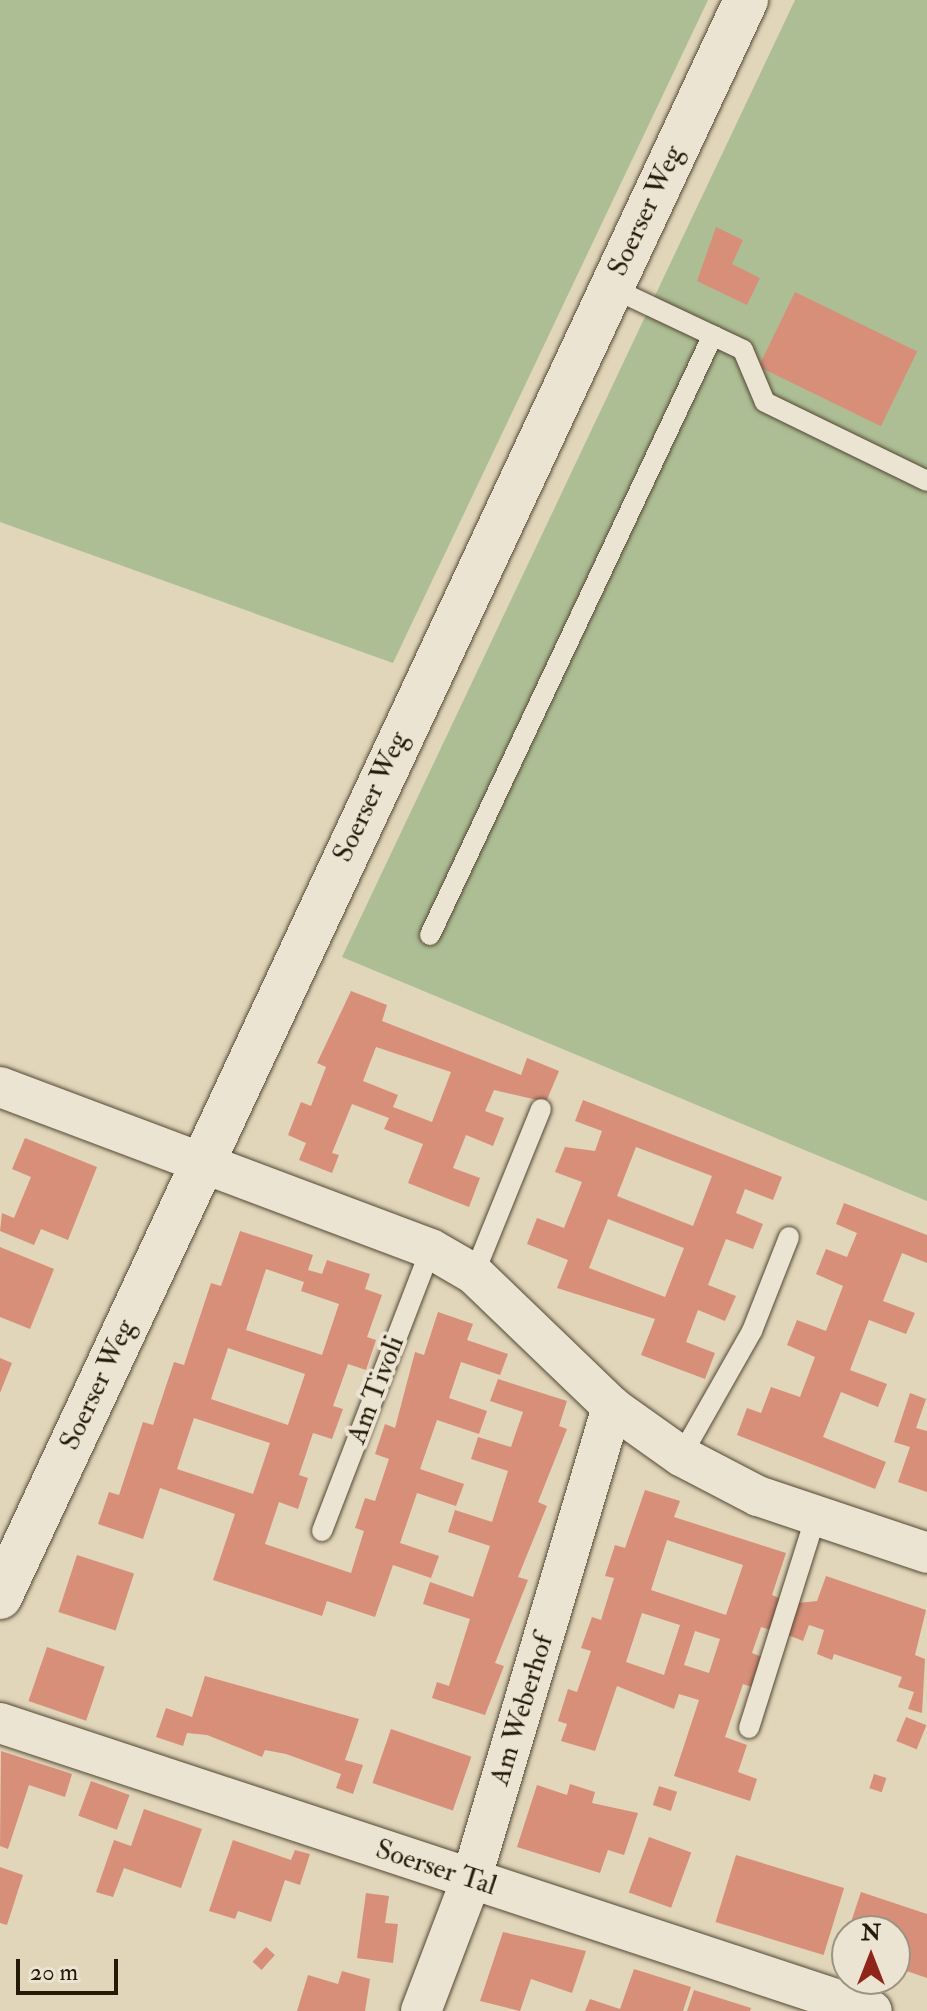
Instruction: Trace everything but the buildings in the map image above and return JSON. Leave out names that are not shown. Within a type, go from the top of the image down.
[{"type":"street","name":"Soerser Weg","points":[[0,1597],[746,0]]},
{"type":"street","points":[[0,1087],[202,1160],[431,1249],[474,1274],[612,1407],[681,1456],[758,1496],[927,1553]]},
{"type":"street","name":"Am Weberhof","points":[[421,2011],[471,1880],[612,1407]]},
{"type":"street","name":"Soerser Tal","points":[[0,1723],[872,2011]]},
{"type":"lane","points":[[610,287],[743,350],[765,402],[927,481]]},
{"type":"lane","points":[[430,935],[713,335]]},
{"type":"lane","points":[[474,1274],[541,1109]]},
{"type":"lane","points":[[681,1456],[752,1331],[789,1237]]},
{"type":"lane","name":"Am Tivoli","points":[[322,1531],[431,1249]]},
{"type":"lane","points":[[749,1728],[816,1515]]},
{"type":"green space","points":[[0,0],[708,0],[393,663],[0,522]]},
{"type":"green space","points":[[795,0],[927,0],[927,1201],[342,957]]}]
